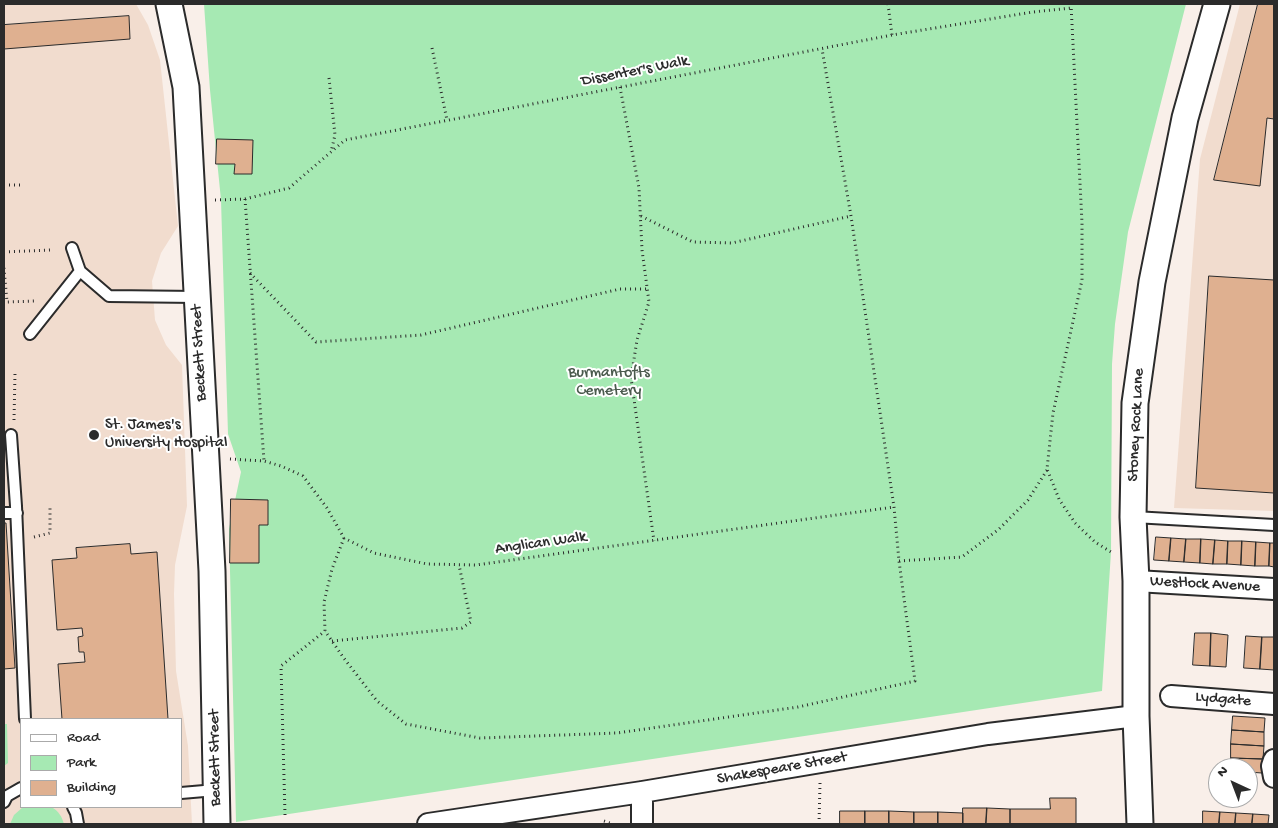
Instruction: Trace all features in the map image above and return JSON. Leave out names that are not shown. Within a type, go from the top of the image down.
[{"type":"street","name":"Beckett Street","points":[[169,4],[186,87],[212,571],[217,824]]},
{"type":"street","name":"Stoney Rock Lane","points":[[1140,824],[1136,716],[1136,582],[1133,517],[1135,403],[1152,282],[1186,118],[1217,4]]},
{"type":"street","name":"Westlock Avenue","points":[[1136,582],[1274,589]]},
{"type":"street","name":"Lydgate","points":[[1171,696],[1274,704]]},
{"type":"street","name":"Shakespeare Street","points":[[428,824],[642,792],[988,734],[1136,716]]},
{"type":"street","points":[[1274,760],[1272,766],[1274,777]]},
{"type":"street","points":[[642,792],[642,824]]},
{"type":"lane","points":[[72,248],[80,271],[109,296],[197,296]]},
{"type":"lane","points":[[30,334],[80,271]]},
{"type":"lane","points":[[11,435],[17,513],[25,718]]},
{"type":"lane","points":[[4,513],[17,513]]},
{"type":"lane","points":[[1133,517],[1274,525]]},
{"type":"lane","points":[[4,802],[8,796],[20,789]]},
{"type":"lane","points":[[182,793],[216,790]]},
{"type":"lane","points":[[74,808],[78,824]]},
{"type":"path","points":[[888,4],[892,35]]},
{"type":"path","points":[[899,561],[962,557],[999,530],[1028,500],[1047,470],[1053,413],[1082,280],[1082,222],[1071,6]]},
{"type":"path","name":"Dissenter's Walk","points":[[221,200],[245,199],[288,188],[345,140],[892,35],[1071,6]]},
{"type":"path","points":[[432,48],[447,121]]},
{"type":"path","points":[[229,458],[264,461],[303,476],[327,508],[344,538],[332,569],[324,602],[325,631],[377,700],[406,724],[480,738],[617,733],[798,708],[915,681],[899,561],[894,507],[851,216],[822,48]]},
{"type":"path","points":[[329,78],[335,136],[331,152]]},
{"type":"path","points":[[620,87],[639,188],[642,250],[648,302],[637,340],[631,378],[654,541]]},
{"type":"path","points":[[4,185],[23,185]]},
{"type":"path","points":[[245,199],[264,461]]},
{"type":"path","points":[[640,216],[693,242],[732,243],[851,216]]},
{"type":"path","points":[[641,226],[650,221]]},
{"type":"path","points":[[4,252],[50,250]]},
{"type":"path","points":[[4,268],[7,302],[41,301]]},
{"type":"path","points":[[250,273],[316,342],[421,335],[620,289],[647,289]]},
{"type":"path","points":[[11,435],[14,426],[15,373]]},
{"type":"path","points":[[1047,470],[1059,499],[1075,523],[1095,542],[1111,552],[1117,552]]},
{"type":"path","points":[[18,550],[30,538],[50,533],[50,505]]},
{"type":"path","name":"Anglican Walk","points":[[344,538],[374,553],[427,564],[476,566],[894,507]]},
{"type":"path","points":[[332,641],[462,628],[471,622],[459,565]]},
{"type":"path","points":[[285,815],[281,666],[325,631]]},
{"type":"path","points":[[819,824],[820,763]]},
{"type":"shaded area","name":"St. James's University Hospital","points":[[4,4],[136,4],[148,25],[160,60],[178,226],[161,253],[152,281],[155,320],[166,345],[182,365],[187,506],[175,565],[174,594],[176,671],[188,746],[192,824],[4,824]]},
{"type":"shaded area","points":[[1240,4],[1274,4],[1274,511],[1174,508],[1200,159]]},
{"type":"green space","name":"Burmantofts Cemetery","points":[[204,4],[1186,4],[1128,232],[1115,324],[1112,364],[1111,552],[1102,691],[236,822],[229,529],[241,472],[228,434],[221,200]]},
{"type":"green space","points":[[4,724],[7,724],[8,763],[4,766]]},
{"type":"green space","points":[[22,808],[53,808],[60,814],[64,824],[10,824],[14,815]]},
{"type":"building","points":[[1258,4],[1274,4],[1274,119],[1267,118],[1260,186],[1214,180]]},
{"type":"building","points":[[129,16],[130,39],[4,49],[4,25]]},
{"type":"building","points":[[217,139],[253,140],[252,174],[234,174],[235,164],[216,164]]},
{"type":"building","points":[[1209,276],[1274,280],[1274,493],[1196,488]]},
{"type":"building","points":[[231,499],[268,500],[268,525],[259,525],[259,563],[230,563]]},
{"type":"building","points":[[4,523],[6,523],[15,668],[4,669]]},
{"type":"building","points":[[1156,537],[1171,538],[1169,561],[1154,560]]},
{"type":"building","points":[[1171,538],[1186,539],[1184,562],[1169,561]]},
{"type":"building","points":[[1186,539],[1201,539],[1200,563],[1184,562]]},
{"type":"building","points":[[1201,539],[1215,540],[1213,564],[1200,563]]},
{"type":"building","points":[[1215,540],[1228,541],[1227,564],[1213,564]]},
{"type":"building","points":[[1228,541],[1242,541],[1241,565],[1227,564]]},
{"type":"building","points":[[1242,541],[1256,542],[1255,566],[1241,565]]},
{"type":"building","points":[[1256,542],[1270,543],[1269,566],[1255,566]]},
{"type":"building","points":[[1270,543],[1274,543],[1274,567],[1269,566]]},
{"type":"building","points":[[130,544],[131,554],[157,552],[168,718],[62,718],[58,664],[85,662],[84,652],[79,652],[78,637],[83,636],[82,628],[57,630],[52,560],[77,558],[76,548]]},
{"type":"building","points":[[1195,633],[1211,633],[1210,666],[1193,665]]},
{"type":"building","points":[[1211,633],[1228,635],[1226,667],[1210,666]]},
{"type":"building","points":[[1246,636],[1262,637],[1260,669],[1244,668]]},
{"type":"building","points":[[1262,637],[1274,637],[1274,670],[1260,669]]},
{"type":"building","points":[[1233,716],[1265,718],[1264,732],[1232,730]]},
{"type":"building","points":[[1232,730],[1264,732],[1264,746],[1231,744]]},
{"type":"building","points":[[1231,744],[1264,746],[1263,759],[1231,758]]},
{"type":"building","points":[[1258,759],[1263,759],[1262,773],[1258,773]]},
{"type":"building","points":[[1050,798],[1076,798],[1076,824],[1010,824],[1010,809],[1050,809]]},
{"type":"building","points":[[963,808],[987,808],[986,824],[963,824]]},
{"type":"building","points":[[987,808],[1010,809],[1010,824],[986,824]]},
{"type":"building","points":[[840,811],[865,811],[865,824],[840,824]]},
{"type":"building","points":[[865,811],[889,811],[889,824],[865,824]]},
{"type":"building","points":[[889,811],[914,812],[914,824],[889,824]]},
{"type":"building","points":[[1203,811],[1220,812],[1219,824],[1203,824]]},
{"type":"building","points":[[914,812],[938,812],[938,824],[914,824]]},
{"type":"building","points":[[938,812],[963,813],[963,824],[938,824]]},
{"type":"building","points":[[1220,812],[1236,813],[1235,824],[1219,824]]},
{"type":"building","points":[[1236,813],[1253,814],[1252,824],[1235,824]]},
{"type":"building","points":[[1253,814],[1269,815],[1268,824],[1252,824]]},
{"type":"place","name":"St. James's University Hospital","points":[[94,435]]}]
